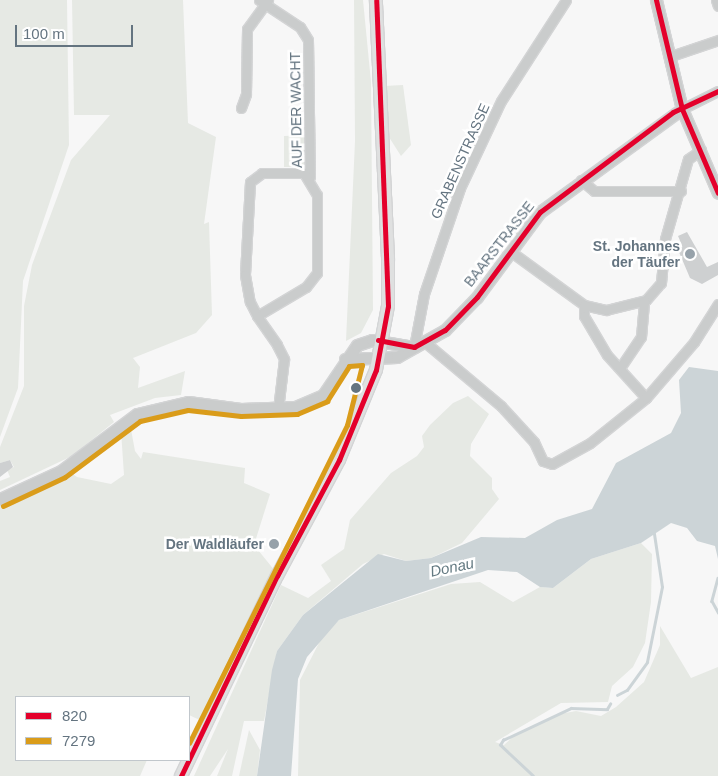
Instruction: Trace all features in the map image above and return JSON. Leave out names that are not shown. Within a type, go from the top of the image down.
[{"type":"main road","points":[[368,0],[380,113]]},
{"type":"main road","points":[[190,757],[265,602],[354,428],[375,357],[378,341],[382,178],[376,0]]},
{"type":"main road","points":[[181,776],[188,761]]},
{"type":"street","name":"GRABENSTRASSE","points":[[414,347],[424,294],[460,188],[501,101],[566,0]]},
{"type":"street","points":[[656,0],[671,56],[682,109],[702,150],[718,193]]},
{"type":"street","points":[[716,0],[718,6]]},
{"type":"street","name":"AUF DER WACHT","points":[[241,108],[246,94],[247,29],[264,1],[300,27],[308,40],[310,177],[317,195],[317,272],[306,287],[257,316]]},
{"type":"street","points":[[671,56],[718,40]]},
{"type":"street","points":[[682,109],[718,91]]},
{"type":"street","name":"BAARSTRASSE","points":[[345,359],[397,357],[414,347],[426,343],[477,297],[540,212],[581,180],[682,109]]},
{"type":"street","points":[[510,251],[584,305],[606,310],[644,301],[661,283],[665,239],[681,190],[688,159],[702,150]]},
{"type":"street","points":[[278,409],[284,359],[257,316],[245,275],[250,182],[262,173],[300,172],[310,177]]},
{"type":"street","points":[[581,180],[594,191],[681,190]]},
{"type":"street","points":[[620,368],[641,337],[644,301]]},
{"type":"street","points":[[426,343],[502,406],[534,442],[544,461],[552,464],[590,443],[646,398],[679,362],[718,304]]},
{"type":"street","points":[[584,305],[584,316],[620,368],[646,398]]},
{"type":"street","name":"BAARSTRASSE","points":[[378,341],[414,347]]},
{"type":"street","points":[[0,499],[60,471],[120,424],[160,406],[188,402],[278,409],[322,395],[345,359],[357,345],[378,341]]},
{"type":"shaded area","points":[[0,0],[67,0],[69,145],[23,281],[18,388],[0,437]]},
{"type":"shaded area","points":[[72,0],[183,0],[188,123],[216,137],[204,224],[209,222],[212,315],[196,333],[133,358],[140,367],[138,388],[185,371],[181,395],[155,398],[110,415],[114,422],[72,456],[0,490],[0,481],[10,477],[7,470],[14,467],[10,460],[0,463],[0,447],[24,386],[24,306],[32,265],[71,160],[110,115],[74,115]]},
{"type":"shaded area","points":[[354,0],[363,0],[371,82],[373,310],[361,333],[346,341],[355,141]]},
{"type":"shaded area","points":[[403,85],[411,145],[401,156],[387,134],[384,86]]},
{"type":"shaded area","points":[[306,135],[306,167],[284,167],[284,136]]},
{"type":"shaded area","points":[[468,396],[489,414],[471,444],[470,456],[492,478],[492,489],[499,499],[462,543],[431,558],[406,561],[384,554],[363,564],[303,615],[277,651],[264,721],[244,721],[232,776],[217,776],[228,749],[210,776],[194,776],[281,585],[308,598],[331,581],[321,565],[344,549],[350,520],[391,473],[417,456],[424,447],[422,436],[430,425],[453,403]]},
{"type":"shaded area","points":[[130,424],[135,451],[141,459],[143,452],[245,468],[244,483],[270,494],[254,545],[275,571],[202,721],[190,715],[190,696],[15,696],[15,761],[147,761],[140,776],[0,776],[0,503],[67,470],[77,477],[111,484],[124,475],[121,431]]},
{"type":"shaded area","points":[[641,543],[652,554],[651,602],[645,643],[633,667],[612,686],[608,702],[561,703],[495,742],[504,745],[516,734],[560,714],[576,711],[601,716],[616,707],[644,682],[660,645],[660,626],[691,678],[718,667],[718,776],[298,776],[300,680],[322,637],[339,620],[451,584],[480,582],[513,602],[540,587],[553,588],[591,559]]},
{"type":"shaded area","points":[[249,730],[260,750],[257,776],[239,776]]},
{"type":"water","name":"Donau","points":[[689,367],[718,371],[718,559],[715,546],[697,541],[687,528],[671,523],[641,543],[591,559],[553,588],[540,587],[517,572],[488,570],[339,620],[307,657],[298,679],[291,776],[257,776],[272,670],[277,651],[303,615],[378,554],[406,561],[431,558],[481,537],[525,538],[557,520],[592,509],[616,463],[671,433],[681,413],[679,380]]},
{"type":"building","name":"St. Johannes der Täufer","points":[[687,232],[707,267],[718,262],[718,275],[702,284],[690,278],[676,245],[681,243],[678,236]]},
{"type":"building","points":[[10,460],[13,467],[0,477],[0,463]]},
{"type":"waterway","points":[[617,695],[627,690],[647,662],[662,587],[654,534]]},
{"type":"waterway","points":[[718,578],[712,601],[718,612]]},
{"type":"waterway","points":[[533,776],[500,745],[503,740],[571,708],[607,709],[610,704]]},
{"type":"transit line","name":"820","points":[[190,757],[277,576],[339,460],[376,370],[388,306],[376,0]]},
{"type":"transit line","name":"820","points":[[656,0],[682,109],[718,193]]},
{"type":"transit line","name":"820","points":[[378,340],[414,347],[445,330],[477,297],[540,212],[673,112],[718,91]]},
{"type":"transit line","name":"7279","points":[[3,506],[65,477],[140,421],[188,410],[241,416],[297,414],[327,401],[349,366],[362,365],[347,425],[190,741]]},
{"type":"transit line","name":"820","points":[[181,776],[188,761]]},
{"type":"place","name":"St. Johannes der Täufer","points":[[690,254]]},
{"type":"place","name":"Der Waldläufer","points":[[274,544]]}]
